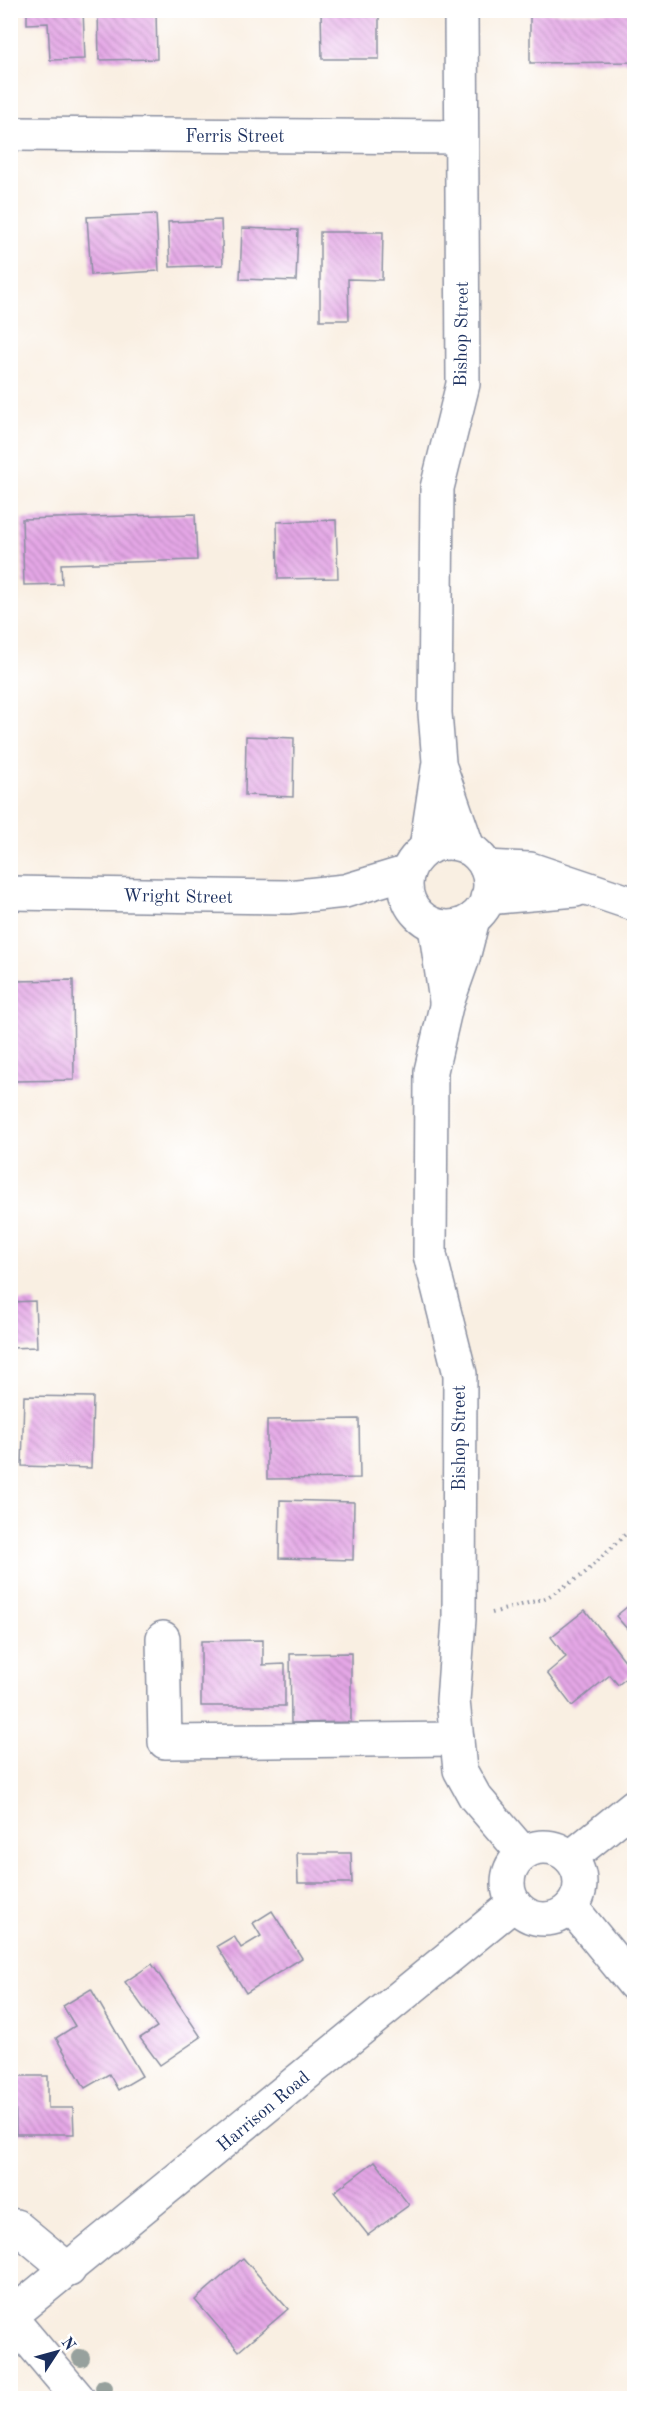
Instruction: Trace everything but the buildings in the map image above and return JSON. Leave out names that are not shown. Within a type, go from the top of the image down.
[{"type":"street","name":"Bishop Street","points":[[461,10],[463,384],[437,488],[435,713],[439,762],[479,883],[463,958],[446,1006],[431,1071],[430,1255],[460,1374],[459,1619],[453,1701],[460,1770],[475,1797],[523,1853]]},
{"type":"street","name":"Ferris Street","points":[[10,134],[460,137]]},
{"type":"street","name":"Bishop Street","points":[[414,873],[439,762]]},
{"type":"street","points":[[479,883],[460,844],[442,842],[414,873],[418,915],[435,926],[455,927],[479,883],[530,869],[634,904]]},
{"type":"street","name":"Wright Street","points":[[10,894],[288,897],[345,891],[414,873]]},
{"type":"street","name":"Bishop Street","points":[[435,926],[446,1006]]},
{"type":"street","points":[[163,1638],[165,1742],[457,1739]]},
{"type":"street","points":[[570,1858],[634,1806]]},
{"type":"street","points":[[547,1847],[560,1851],[570,1858],[578,1869],[580,1882],[578,1896],[572,1907],[558,1917],[542,1920],[526,1915],[514,1904],[508,1891],[508,1877],[513,1864],[523,1853],[534,1848],[547,1847]]},
{"type":"street","name":"Harrison Road","points":[[10,2316],[514,1904]]},
{"type":"street","points":[[572,1907],[634,1984]]},
{"type":"street","points":[[10,2225],[16,2226],[69,2270]]},
{"type":"street","points":[[10,2316],[78,2398]]},
{"type":"path","points":[[459,1619],[486,1615],[546,1598],[584,1574],[634,1526]]}]
